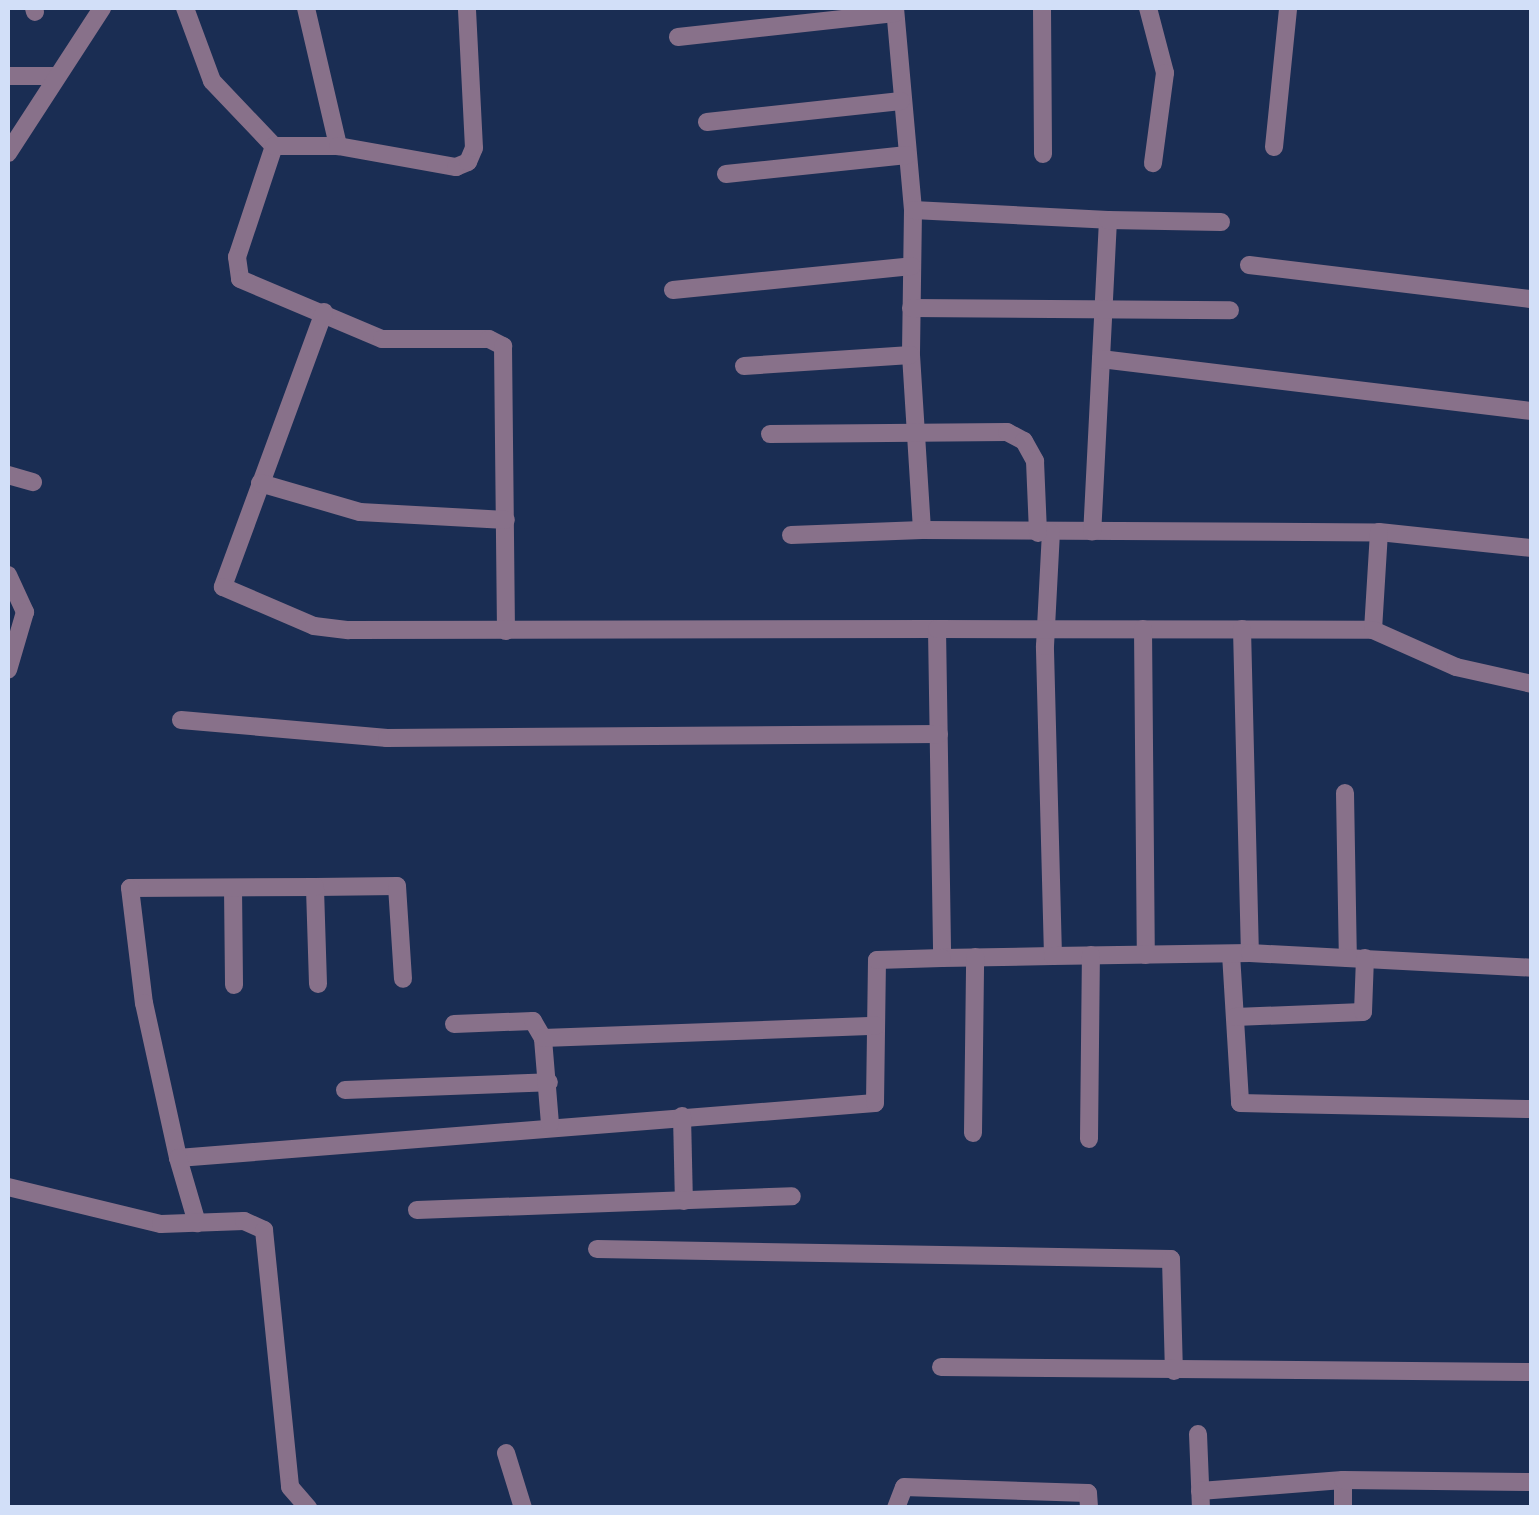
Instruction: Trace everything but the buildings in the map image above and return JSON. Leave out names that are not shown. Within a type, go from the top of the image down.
[{"type":"street","points":[[8,154],[54,76],[102,8]]},
{"type":"street","points":[[185,8],[212,80],[274,146],[338,146],[456,166],[468,162],[474,148],[468,8]]},
{"type":"street","points":[[306,8],[338,146]]},
{"type":"street","points":[[1042,8],[1043,154]]},
{"type":"street","points":[[1148,8],[1166,73],[1153,162]]},
{"type":"street","points":[[1274,148],[1288,8]]},
{"type":"street","points":[[678,36],[895,10],[913,210],[910,355],[922,530]]},
{"type":"street","points":[[8,76],[54,76]]},
{"type":"street","points":[[708,122],[901,101]]},
{"type":"street","points":[[274,146],[237,273],[382,339],[489,339],[503,346],[506,631]]},
{"type":"street","points":[[726,174],[907,155]]},
{"type":"street","points":[[913,210],[1222,222]]},
{"type":"street","points":[[1092,532],[1108,220]]},
{"type":"street","points":[[1249,265],[1532,299]]},
{"type":"street","points":[[673,290],[912,266]]},
{"type":"street","points":[[911,308],[1104,306],[1230,310]]},
{"type":"street","points":[[324,312],[223,587],[314,626],[506,631],[1374,630],[1456,667],[1532,684]]},
{"type":"street","points":[[744,366],[910,355]]},
{"type":"street","points":[[1101,359],[1308,389],[1532,411]]},
{"type":"street","points":[[770,434],[996,430],[1024,441],[1035,461],[1044,532],[1053,956]]},
{"type":"street","points":[[8,474],[33,482]]},
{"type":"street","points":[[260,483],[360,512],[506,520]]},
{"type":"street","points":[[791,535],[922,530],[1378,532],[1532,548]]},
{"type":"street","points":[[1374,630],[1378,532]]},
{"type":"street","points":[[8,575],[25,612],[8,670]]},
{"type":"street","points":[[937,628],[942,958]]},
{"type":"street","points":[[1143,630],[1146,955]]},
{"type":"street","points":[[1242,630],[1241,954],[1235,1016],[1240,1103],[1532,1109]]},
{"type":"street","points":[[181,720],[386,738],[938,734]]},
{"type":"street","points":[[1235,1016],[1363,1012],[1346,793]]},
{"type":"street","points":[[197,1223],[178,1158],[144,1003],[130,888],[397,886],[403,978]]},
{"type":"street","points":[[316,887],[318,984]]},
{"type":"street","points":[[233,888],[234,986]]},
{"type":"street","points":[[178,1158],[550,1124],[875,1103],[877,960],[1241,954],[1532,968]]},
{"type":"street","points":[[1089,1139],[1091,955]]},
{"type":"street","points":[[974,1132],[975,957]]},
{"type":"street","points":[[454,1024],[534,1021],[543,1038],[550,1124]]},
{"type":"street","points":[[543,1038],[876,1026]]},
{"type":"street","points":[[345,1090],[549,1082]]},
{"type":"street","points":[[682,1116],[684,1201]]},
{"type":"street","points":[[8,1186],[123,1218],[197,1223],[244,1221],[264,1230],[290,1486],[308,1508]]},
{"type":"street","points":[[417,1210],[792,1196]]},
{"type":"street","points":[[597,1249],[1171,1259],[1174,1371]]},
{"type":"street","points":[[941,1367],[1532,1372]]},
{"type":"street","points":[[1198,1434],[1200,1499],[1343,1480],[1532,1482]]},
{"type":"street","points":[[506,1453],[523,1508]]},
{"type":"street","points":[[1343,1480],[1343,1508]]},
{"type":"street","points":[[896,1508],[904,1487],[1088,1493],[1090,1508]]}]
